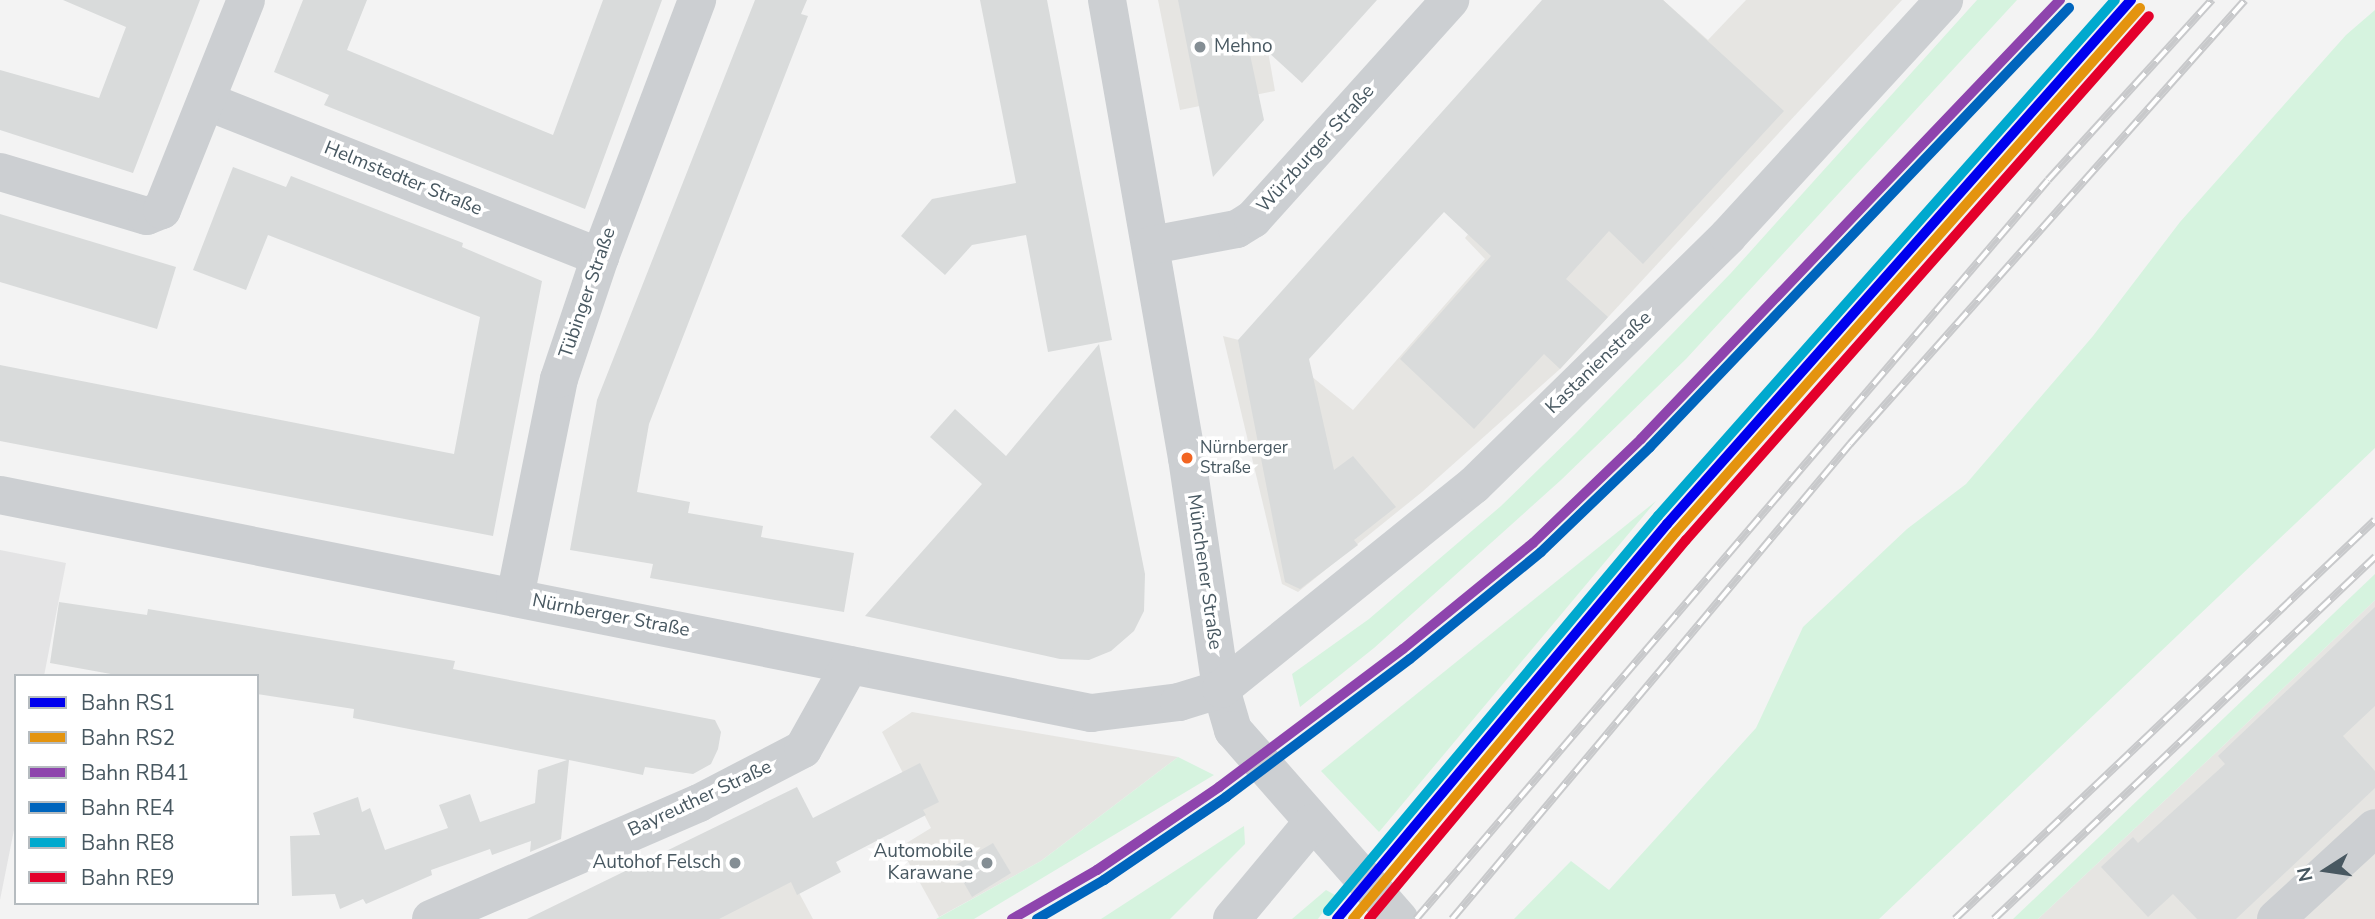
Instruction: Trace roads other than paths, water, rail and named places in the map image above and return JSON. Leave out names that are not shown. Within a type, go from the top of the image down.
[{"type":"street","points":[[0,172],[147,216],[162,210],[246,0]]},
{"type":"street","name":"Tübinger Straße","points":[[515,597],[559,379],[600,257],[697,0]]},
{"type":"street","name":"Münchener Straße","points":[[1107,0],[1152,245],[1221,689],[1233,730],[1399,919]]},
{"type":"street","name":"Würzburger Straße","points":[[1152,245],[1237,229],[1253,219],[1450,0]]},
{"type":"street","name":"Kastanienstraße","points":[[1221,689],[1296,633],[1474,485],[1728,236],[1944,0]]},
{"type":"street","name":"Helmstedter Straße","points":[[205,101],[600,257]]},
{"type":"street","name":"Nürnberger Straße","points":[[0,495],[1091,713],[1179,702],[1221,689]]},
{"type":"street","name":"Bayreuther Straße","points":[[431,919],[699,803],[803,749],[850,665]]},
{"type":"street","points":[[1233,919],[1312,823]]},
{"type":"street","points":[[2276,919],[2375,828]]},
{"type":"railway","points":[[1416,919],[2048,180],[2212,0]]},
{"type":"railway","points":[[1452,919],[1850,444],[2245,0]]},
{"type":"railway","points":[[1955,919],[2375,520]]},
{"type":"railway","points":[[1994,919],[2375,557]]},
{"type":"rail line","name":"RB41","points":[[1012,919],[1097,870],[1219,787],[1403,649],[1533,543],[1641,439],[2060,0]]},
{"type":"rail line","name":"RE8","points":[[1328,911],[1658,516],[2115,0]]},
{"type":"rail line","name":"RS1","points":[[1337,919],[1667,524],[2131,0]]},
{"type":"rail line","name":"RE4","points":[[1037,919],[1104,880],[1226,797],[1410,659],[1541,552],[1650,447],[2069,8]]},
{"type":"rail line","name":"RS2","points":[[1353,919],[1676,532],[2140,8]]},
{"type":"rail line","name":"RE9","points":[[1369,919],[1686,540],[2149,16]]},
{"type":"place","name":"Mehno","points":[[1200,47]]},
{"type":"place","name":"Nürnberger Straße","points":[[1187,458]]},
{"type":"place","name":"Autohof Felsch","points":[[735,863]]},
{"type":"place","name":"Automobile Karawane","points":[[987,863]]}]
